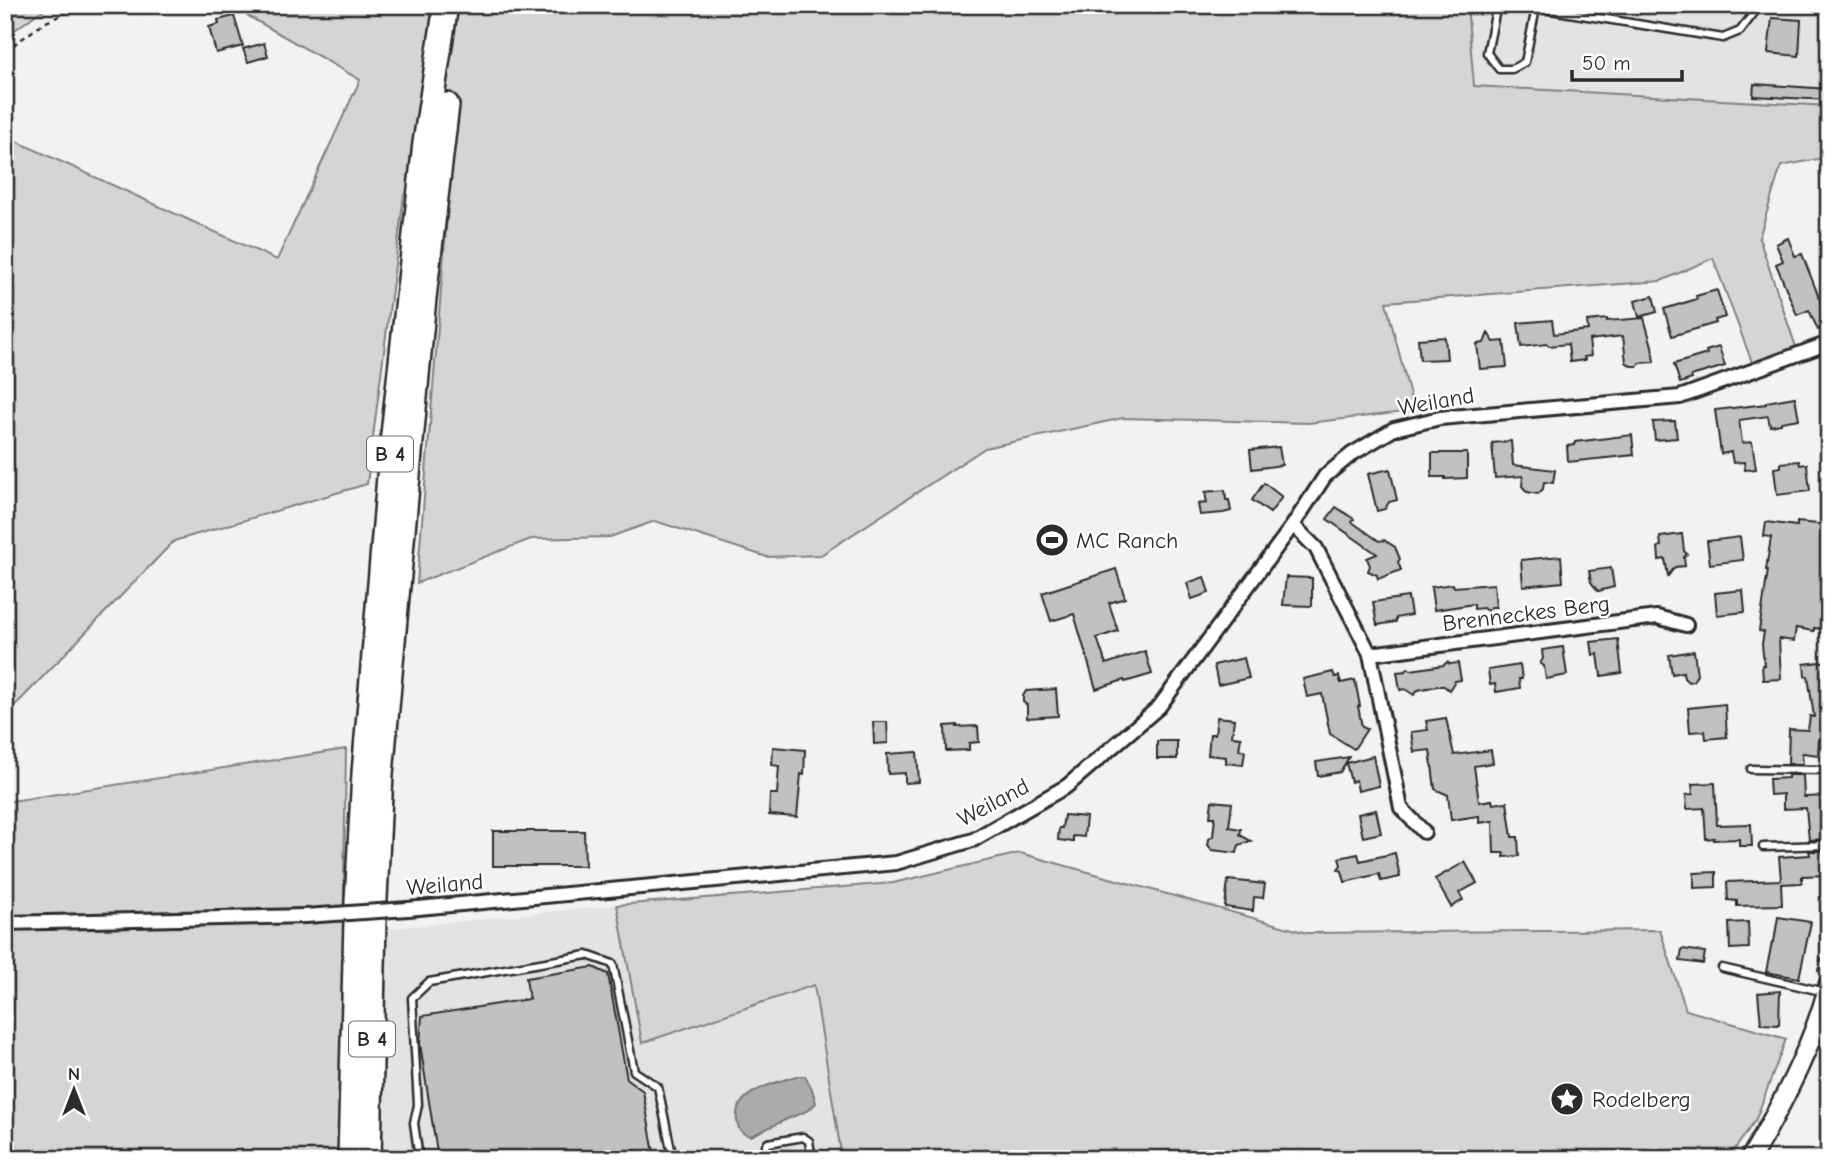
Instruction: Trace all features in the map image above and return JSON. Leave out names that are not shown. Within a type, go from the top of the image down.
[{"type":"highway","name":"B 4","points":[[350,1159],[356,920],[362,813],[389,467],[425,143],[446,5]]},
{"type":"highway","name":"B 4","points":[[369,1159],[374,919],[381,774],[424,298],[441,145],[461,5]]},
{"type":"street","name":"Weiland","points":[[5,923],[305,916],[408,909],[896,863],[973,840],[1067,786],[1159,707],[1293,525],[1325,476],[1352,454],[1394,429],[1440,418],[1680,397],[1829,343]]},
{"type":"street","points":[[1293,525],[1316,548],[1370,654],[1401,807],[1424,832]]},
{"type":"street","name":"Brenneckes Berg","points":[[1370,654],[1657,617],[1686,625]]},
{"type":"street","points":[[1750,1159],[1792,1081],[1812,1033],[1823,988]]},
{"type":"lane","points":[[1497,5],[1487,52],[1499,69],[1512,69],[1525,62],[1536,8]]},
{"type":"lane","points":[[1520,5],[1723,38],[1740,31],[1760,5]]},
{"type":"lane","points":[[1810,5],[1829,8]]},
{"type":"lane","points":[[1751,769],[1829,769]]},
{"type":"lane","points":[[1763,847],[1829,845]]},
{"type":"lane","points":[[419,1159],[414,1123],[418,1105],[412,998],[429,982],[587,954],[613,964],[634,1071],[658,1087],[673,1159]]},
{"type":"lane","points":[[1722,968],[1823,988]]},
{"type":"lane","points":[[767,1159],[768,1143],[803,1137],[809,1141],[812,1159]]},
{"type":"path","points":[[5,51],[44,23],[83,5]]},
{"type":"path","points":[[1823,988],[1829,925]]},
{"type":"shaded area","points":[[5,5],[54,5],[5,37]]},
{"type":"shaded area","points":[[229,5],[1467,5],[1474,86],[1829,106],[1829,157],[1781,166],[1759,238],[1796,347],[1753,365],[1713,258],[1661,281],[1386,302],[1414,411],[1308,423],[1123,418],[985,448],[821,555],[767,557],[655,521],[610,537],[531,539],[417,583],[450,180],[404,195],[367,484],[174,541],[5,716],[5,136],[277,260],[360,80]]},
{"type":"shaded area","points":[[1467,5],[1829,5],[1829,106],[1474,86]]},
{"type":"shaded area","points":[[346,749],[340,1159],[5,1159],[5,802]]},
{"type":"shaded area","points":[[1020,853],[1307,933],[1660,930],[1686,1010],[1786,1039],[1756,1119],[1728,1159],[842,1159],[814,985],[642,1043],[617,905],[893,883]]},
{"type":"shaded area","points":[[801,890],[842,1159],[383,1159],[383,929],[617,905]]},
{"type":"shaded area","points":[[796,1076],[805,1076],[816,1103],[809,1110],[751,1136],[741,1132],[737,1111],[741,1102],[757,1090]]},
{"type":"building","points":[[234,16],[243,46],[216,53],[209,27],[219,24],[218,20]]},
{"type":"building","points":[[1772,18],[1801,20],[1799,56],[1768,53]]},
{"type":"building","points":[[264,43],[268,56],[248,62],[243,49]]},
{"type":"building","points":[[1754,84],[1829,89],[1829,100],[1753,96]]},
{"type":"building","points":[[1788,238],[1795,256],[1802,254],[1829,326],[1818,330],[1809,310],[1797,315],[1776,264],[1783,261],[1776,244]]},
{"type":"building","points":[[1717,290],[1725,317],[1715,320],[1716,323],[1672,336],[1664,309]]},
{"type":"building","points":[[1653,296],[1657,312],[1639,317],[1635,301]]},
{"type":"building","points":[[1644,318],[1654,362],[1639,363],[1638,366],[1631,366],[1626,362],[1623,336],[1589,340],[1591,356],[1584,357],[1585,360],[1570,362],[1568,344],[1521,347],[1518,323],[1552,320],[1554,334],[1588,330],[1587,321]]},
{"type":"building","points":[[1488,333],[1494,342],[1504,341],[1507,367],[1480,369],[1477,344],[1484,343]]},
{"type":"building","points":[[1445,337],[1447,359],[1420,360],[1418,339]]},
{"type":"building","points":[[1719,347],[1725,366],[1691,376],[1692,379],[1680,383],[1674,364],[1707,354],[1706,351]]},
{"type":"building","points":[[1795,397],[1799,419],[1770,426],[1768,416],[1739,420],[1742,443],[1752,442],[1756,469],[1745,470],[1744,462],[1733,463],[1731,452],[1721,454],[1715,410],[1766,404]]},
{"type":"building","points":[[1675,421],[1677,438],[1655,440],[1653,422]]},
{"type":"building","points":[[1632,435],[1634,455],[1568,462],[1567,446],[1575,445],[1575,442]]},
{"type":"building","points":[[1511,441],[1513,465],[1555,470],[1553,483],[1544,482],[1543,489],[1538,494],[1527,492],[1522,486],[1523,476],[1495,478],[1492,443]]},
{"type":"building","points":[[1279,447],[1282,465],[1252,469],[1250,450]]},
{"type":"building","points":[[1432,453],[1467,453],[1467,478],[1432,477]]},
{"type":"building","points":[[1799,461],[1800,465],[1807,464],[1810,491],[1777,495],[1774,468],[1781,467],[1781,463]]},
{"type":"building","points":[[1390,469],[1397,500],[1389,502],[1385,509],[1377,511],[1368,474]]},
{"type":"building","points":[[1264,483],[1282,497],[1270,513],[1252,500]]},
{"type":"building","points":[[1225,490],[1231,511],[1200,515],[1198,504],[1207,503],[1205,492]]},
{"type":"building","points":[[1336,507],[1379,541],[1384,540],[1395,547],[1401,570],[1378,579],[1377,575],[1368,571],[1370,566],[1367,558],[1377,554],[1327,519]]},
{"type":"building","points":[[1766,522],[1797,526],[1797,522],[1829,525],[1829,630],[1796,628],[1794,641],[1779,639],[1781,679],[1763,680],[1764,632],[1759,631],[1771,537],[1764,536]]},
{"type":"building","points":[[1682,534],[1684,551],[1687,554],[1684,557],[1685,566],[1675,567],[1668,576],[1665,559],[1659,560],[1660,537]]},
{"type":"building","points":[[1740,537],[1743,560],[1710,564],[1707,541]]},
{"type":"building","points":[[1561,556],[1563,582],[1523,586],[1521,560]]},
{"type":"building","points":[[1611,568],[1614,587],[1598,591],[1591,582],[1589,571]]},
{"type":"building","points":[[1116,569],[1125,598],[1109,603],[1118,631],[1097,638],[1106,664],[1145,651],[1152,674],[1096,689],[1074,614],[1051,621],[1042,593]]},
{"type":"building","points":[[1204,577],[1209,593],[1192,599],[1187,583]]},
{"type":"building","points":[[1286,577],[1312,578],[1312,606],[1283,605]]},
{"type":"building","points":[[1453,584],[1454,587],[1494,584],[1496,607],[1487,611],[1483,608],[1474,609],[1474,604],[1434,610],[1431,587]]},
{"type":"building","points":[[1743,590],[1745,612],[1717,615],[1715,593]]},
{"type":"building","points":[[1408,597],[1411,615],[1396,618],[1396,622],[1377,625],[1373,602]]},
{"type":"building","points":[[1618,639],[1622,673],[1601,676],[1598,654],[1593,655],[1591,642]]},
{"type":"building","points":[[1563,647],[1567,675],[1546,679],[1544,666],[1540,663],[1543,659],[1542,650]]},
{"type":"building","points":[[1694,651],[1697,675],[1693,681],[1688,682],[1683,672],[1672,674],[1669,655]]},
{"type":"building","points":[[1244,658],[1249,678],[1218,685],[1214,665]]},
{"type":"building","points":[[1829,661],[1829,740],[1819,739],[1818,755],[1802,753],[1803,764],[1788,764],[1789,729],[1808,730],[1810,716],[1814,717],[1804,664]]},
{"type":"building","points":[[1447,662],[1458,663],[1461,680],[1455,681],[1449,690],[1444,686],[1437,686],[1418,690],[1414,695],[1405,689],[1400,690],[1397,672],[1406,671],[1408,668],[1411,670],[1444,665]]},
{"type":"building","points":[[1520,665],[1520,688],[1496,692],[1495,684],[1490,685],[1488,670]]},
{"type":"building","points":[[1333,672],[1335,677],[1339,676],[1341,683],[1355,680],[1362,727],[1367,729],[1354,749],[1330,734],[1322,694],[1307,697],[1303,679]]},
{"type":"building","points":[[1056,689],[1058,716],[1027,718],[1027,705],[1023,702],[1026,691]]},
{"type":"building","points":[[1725,704],[1727,737],[1706,739],[1705,731],[1690,732],[1688,708]]},
{"type":"building","points":[[1217,717],[1234,719],[1232,736],[1241,737],[1239,750],[1245,751],[1243,765],[1226,763],[1226,757],[1208,755],[1210,734],[1215,734]]},
{"type":"building","points":[[1446,718],[1454,755],[1491,750],[1493,763],[1474,766],[1479,802],[1507,802],[1512,837],[1518,837],[1519,856],[1504,857],[1504,853],[1494,853],[1493,821],[1479,823],[1479,816],[1451,820],[1448,795],[1435,789],[1430,750],[1414,752],[1411,732],[1428,730],[1426,721]]},
{"type":"building","points":[[873,722],[887,722],[888,743],[874,744]]},
{"type":"building","points":[[945,726],[978,726],[979,742],[969,743],[969,750],[946,751]]},
{"type":"building","points":[[1157,741],[1177,741],[1177,759],[1157,759]]},
{"type":"building","points":[[773,747],[805,750],[797,817],[769,815],[770,794],[777,794],[779,766],[772,765]]},
{"type":"building","points":[[917,752],[919,782],[905,783],[905,773],[888,774],[887,754]]},
{"type":"building","points":[[1373,756],[1379,786],[1358,791],[1356,780],[1351,782],[1346,763]]},
{"type":"building","points":[[1349,757],[1340,772],[1318,776],[1316,762]]},
{"type":"building","points":[[1788,775],[1803,775],[1804,797],[1829,796],[1829,839],[1809,840],[1806,808],[1783,809],[1783,794],[1770,795],[1769,779],[1788,778]]},
{"type":"building","points":[[1715,783],[1717,825],[1751,824],[1752,846],[1739,846],[1739,839],[1706,839],[1704,808],[1687,809],[1686,795],[1693,794],[1692,784]]},
{"type":"building","points":[[1212,801],[1232,803],[1229,827],[1241,829],[1240,835],[1251,841],[1239,845],[1237,853],[1212,850],[1208,845],[1213,836],[1215,817],[1210,817]]},
{"type":"building","points":[[1376,810],[1381,833],[1363,837],[1358,814]]},
{"type":"building","points":[[1064,815],[1086,817],[1084,837],[1073,836],[1073,842],[1058,840]]},
{"type":"building","points":[[493,831],[584,831],[585,866],[493,866]]},
{"type":"building","points":[[1809,851],[1829,851],[1829,875],[1802,876],[1802,883],[1781,884],[1782,905],[1737,906],[1737,901],[1728,900],[1727,882],[1781,880],[1779,857],[1810,855]]},
{"type":"building","points":[[1395,853],[1400,877],[1381,881],[1379,874],[1345,882],[1342,871],[1338,869],[1341,865],[1339,858],[1358,854],[1360,861]]},
{"type":"building","points":[[1465,862],[1477,883],[1459,893],[1463,900],[1451,907],[1435,879]]},
{"type":"building","points":[[1716,872],[1716,887],[1694,888],[1694,873]]},
{"type":"building","points":[[1228,880],[1265,884],[1263,898],[1254,897],[1253,911],[1225,907]]},
{"type":"building","points":[[1778,917],[1811,922],[1799,978],[1766,972]]},
{"type":"building","points":[[1748,922],[1749,948],[1730,949],[1729,923]]},
{"type":"building","points":[[1682,949],[1705,952],[1703,964],[1680,961]]},
{"type":"building","points":[[593,967],[608,974],[627,1079],[643,1091],[655,1159],[438,1159],[420,1044],[422,1016],[529,999],[526,978]]},
{"type":"building","points":[[1780,991],[1779,1025],[1761,1024],[1758,993]]},
{"type":"place","name":"MC Ranch","points":[[1052,540]]},
{"type":"place","name":"Rodelberg","points":[[1567,1099]]}]
